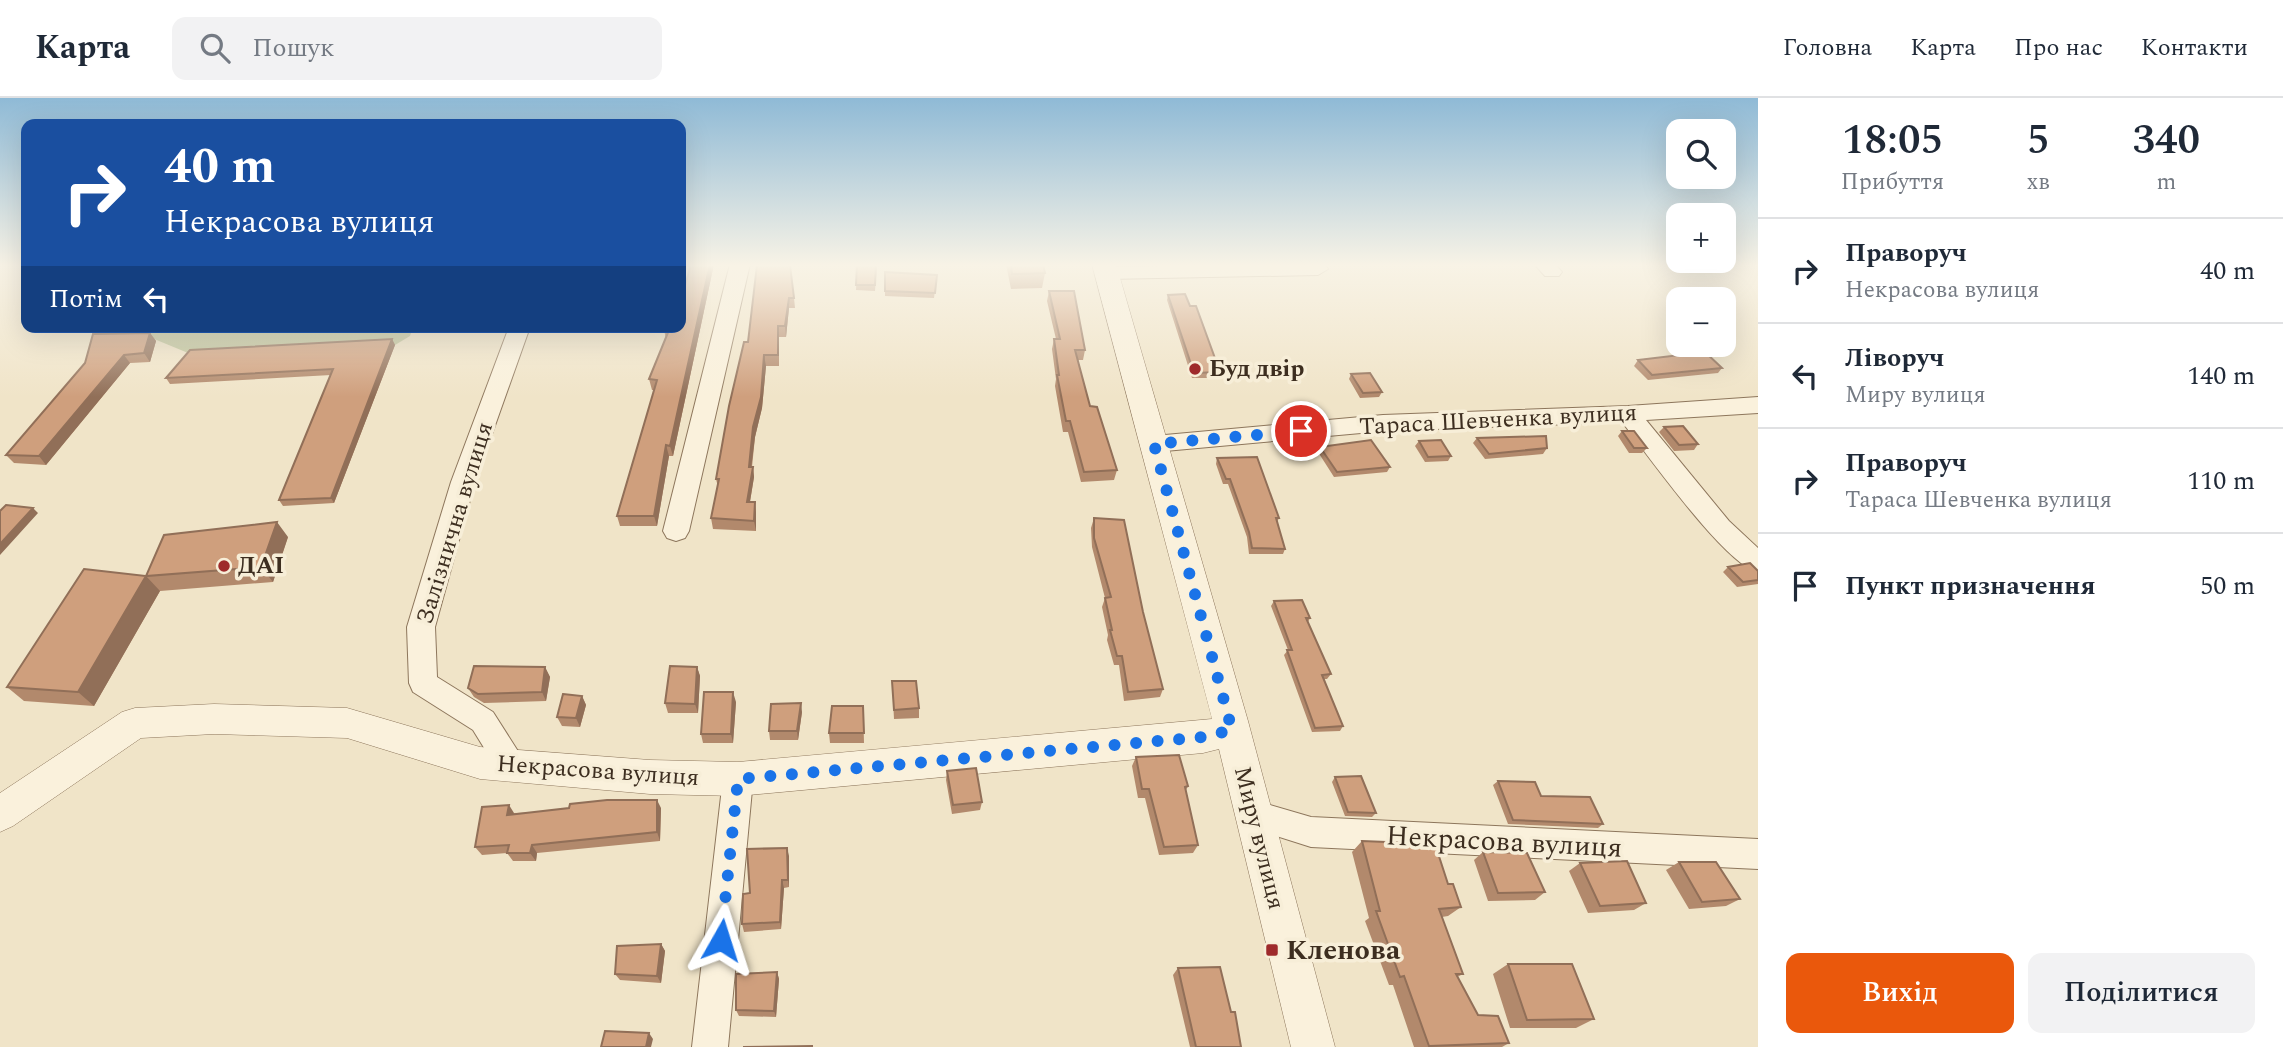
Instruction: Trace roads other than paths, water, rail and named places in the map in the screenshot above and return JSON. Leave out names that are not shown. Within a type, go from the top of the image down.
[{"type":"street","points":[[676,531],[729,308]]},
{"type":"street","name":"Миру вулиця","points":[[1116,308],[1232,730],[1313,1047]]},
{"type":"street","name":"Залізнична вулиця","points":[[513,766],[483,721],[423,683],[421,627],[463,482],[518,333]]},
{"type":"street","name":"Тараса Шевченка вулиця","points":[[1154,444],[1382,423],[1628,414],[1758,405]]},
{"type":"street","points":[[1628,414],[1720,528],[1758,563]]},
{"type":"street","name":"Некрасова вулиця","points":[[0,814],[135,723],[214,719],[347,723],[480,763],[650,777],[738,779],[1203,737],[1232,730]]},
{"type":"street","points":[[710,1047],[738,779]]},
{"type":"street","name":"Некрасова вулиця","points":[[1253,815],[1311,832],[1758,854]]},
{"type":"place","name":"Буд двір","points":[[1195,369]]},
{"type":"place","name":"ДАІ","points":[[224,566]]},
{"type":"place","name":"Кленова","points":[[1272,950]]}]
